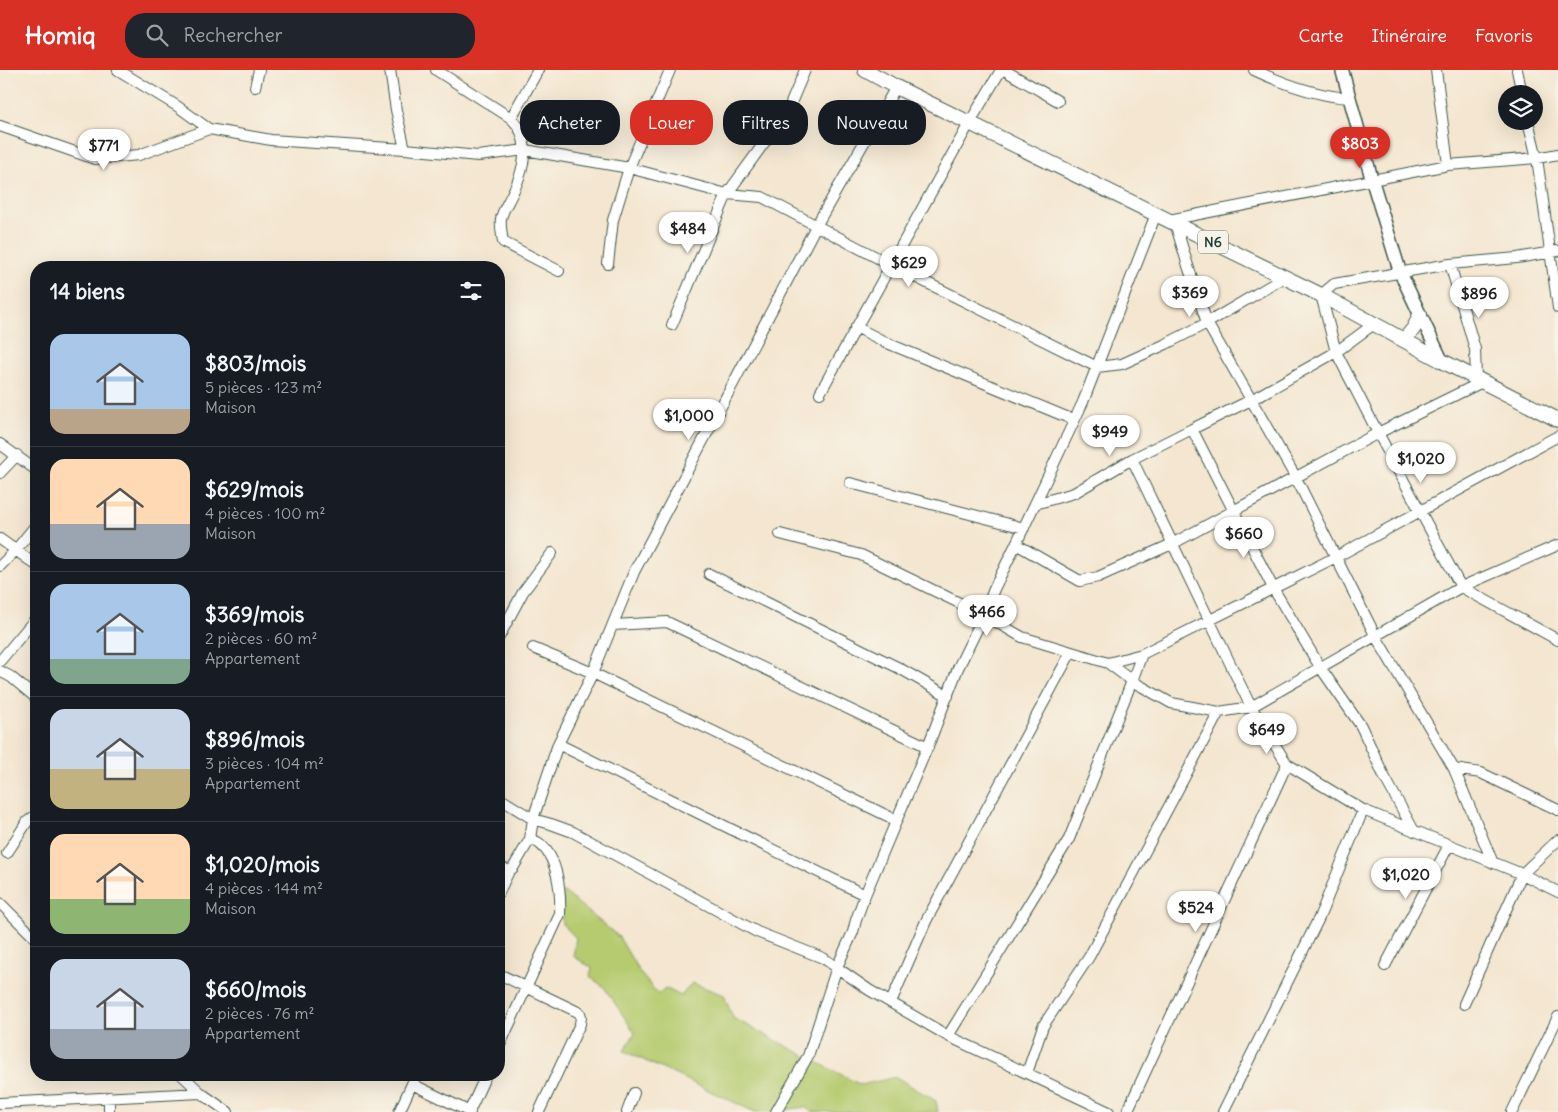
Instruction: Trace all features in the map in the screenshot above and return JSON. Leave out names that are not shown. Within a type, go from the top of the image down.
[{"type":"highway","name":"N6","points":[[865,70],[896,87],[1321,295],[1442,361],[1558,420]]},
{"type":"highway","points":[[1404,340],[1414,328],[1420,315]]},
{"type":"main road","points":[[1342,70],[1372,180],[1400,272],[1442,361]]},
{"type":"street","points":[[118,70],[177,106],[210,129],[271,140],[478,156],[525,150],[629,168],[727,194],[762,197],[891,265],[1097,366],[1122,364],[1166,344],[1208,323],[1285,277]]},
{"type":"street","points":[[255,87],[259,70]]},
{"type":"street","points":[[390,70],[396,110],[405,149]]},
{"type":"street","points":[[436,70],[519,125],[523,133],[525,150],[518,183],[501,218],[503,242],[559,271]]},
{"type":"street","points":[[511,118],[538,70]]},
{"type":"street","points":[[608,264],[613,220],[629,168],[670,70]]},
{"type":"street","points":[[672,325],[727,194],[788,110],[805,70]]},
{"type":"street","points":[[820,393],[970,122],[1002,70],[1058,101]]},
{"type":"street","points":[[1254,70],[1290,86],[1333,98],[1350,98]]},
{"type":"street","points":[[1436,70],[1448,165]]},
{"type":"street","points":[[1517,70],[1520,85]]},
{"type":"street","points":[[505,879],[530,839],[533,819],[558,744],[593,673],[634,572],[816,226],[896,87]]},
{"type":"street","points":[[0,126],[95,159],[139,155],[210,129]]},
{"type":"street","points":[[1530,130],[1554,251],[1558,308]]},
{"type":"street","points":[[1167,219],[1448,165],[1537,158],[1558,154]]},
{"type":"street","points":[[1167,219],[1189,270],[1208,323],[1296,478],[1375,635],[1454,769],[1493,863]]},
{"type":"street","points":[[776,1112],[808,1056],[837,967],[853,932],[865,895],[896,820],[928,747],[958,668],[1167,219]]},
{"type":"street","points":[[1554,251],[1517,258],[1450,264],[1334,284],[1321,295],[1336,352],[1461,587],[1558,640]]},
{"type":"street","points":[[1016,544],[1080,581],[1098,577],[1172,544],[1479,380],[1475,349],[1450,264]]},
{"type":"street","points":[[1035,504],[1074,493],[1132,459],[1251,400],[1336,352],[1374,324]]},
{"type":"street","points":[[856,327],[887,343],[1074,420]]},
{"type":"street","points":[[1192,429],[1273,588],[1320,667],[1361,726],[1384,776],[1414,831]]},
{"type":"street","points":[[1108,663],[1142,654],[1336,557],[1558,436]]},
{"type":"street","points":[[0,444],[30,466]]},
{"type":"street","points":[[0,473],[17,456]]},
{"type":"street","points":[[1132,459],[1251,707],[1287,764],[1362,810],[1522,874],[1558,892]]},
{"type":"street","points":[[850,483],[1024,528]]},
{"type":"street","points":[[0,566],[30,532]]},
{"type":"street","points":[[780,534],[861,555],[984,615],[1022,637],[1108,663],[1132,681],[1171,702],[1219,712],[1251,707],[1461,587],[1558,545]]},
{"type":"street","points":[[0,539],[30,561]]},
{"type":"street","points":[[505,625],[523,592],[552,552]]},
{"type":"street","points":[[709,574],[899,668],[948,696]]},
{"type":"street","points":[[614,625],[667,622],[928,747]]},
{"type":"street","points":[[0,661],[30,625]]},
{"type":"street","points":[[533,648],[593,673],[896,820]]},
{"type":"street","points":[[891,1002],[926,921],[1072,652]]},
{"type":"street","points":[[948,1036],[1069,839],[1142,654]]},
{"type":"street","points":[[0,671],[11,677],[30,693]]},
{"type":"street","points":[[1027,1073],[1043,1026],[1089,957],[1219,712]]},
{"type":"street","points":[[558,744],[865,895]]},
{"type":"street","points":[[1127,1112],[1287,764]]},
{"type":"street","points":[[1454,769],[1481,773],[1558,810]]},
{"type":"street","points":[[505,802],[533,819],[573,832],[757,932],[823,958],[869,990],[948,1036],[1109,1112]]},
{"type":"street","points":[[1223,1112],[1319,918],[1362,810]]},
{"type":"street","points":[[7,853],[30,819]]},
{"type":"street","points":[[505,1035],[560,914],[559,883],[551,858],[541,844],[530,839]]},
{"type":"street","points":[[1464,1004],[1522,874],[1558,840]]},
{"type":"street","points":[[1385,966],[1449,845]]},
{"type":"street","points":[[505,869],[509,871]]},
{"type":"street","points":[[0,903],[30,933]]},
{"type":"street","points":[[505,977],[580,1013],[580,1024],[539,1112]]},
{"type":"street","points":[[1512,1112],[1558,1017]]},
{"type":"street","points":[[189,1081],[228,1112]]},
{"type":"street","points":[[399,1112],[414,1081]]},
{"type":"street","points":[[416,1081],[469,1112],[483,1081]]},
{"type":"street","points":[[0,1103],[201,1092]]},
{"type":"street","points":[[627,1112],[634,1093]]},
{"type":"street","points":[[0,1098],[1,1112]]},
{"type":"street","points":[[109,1098],[109,1112]]},
{"type":"green space","points":[[563,891],[619,937],[640,973],[658,994],[665,988],[681,996],[692,983],[724,995],[733,1018],[861,1085],[896,1077],[936,1101],[938,1112],[813,1112],[804,1107],[773,1112],[755,1112],[624,1051],[635,1033],[604,987],[590,977],[592,968],[573,956],[576,938],[562,924]]}]
